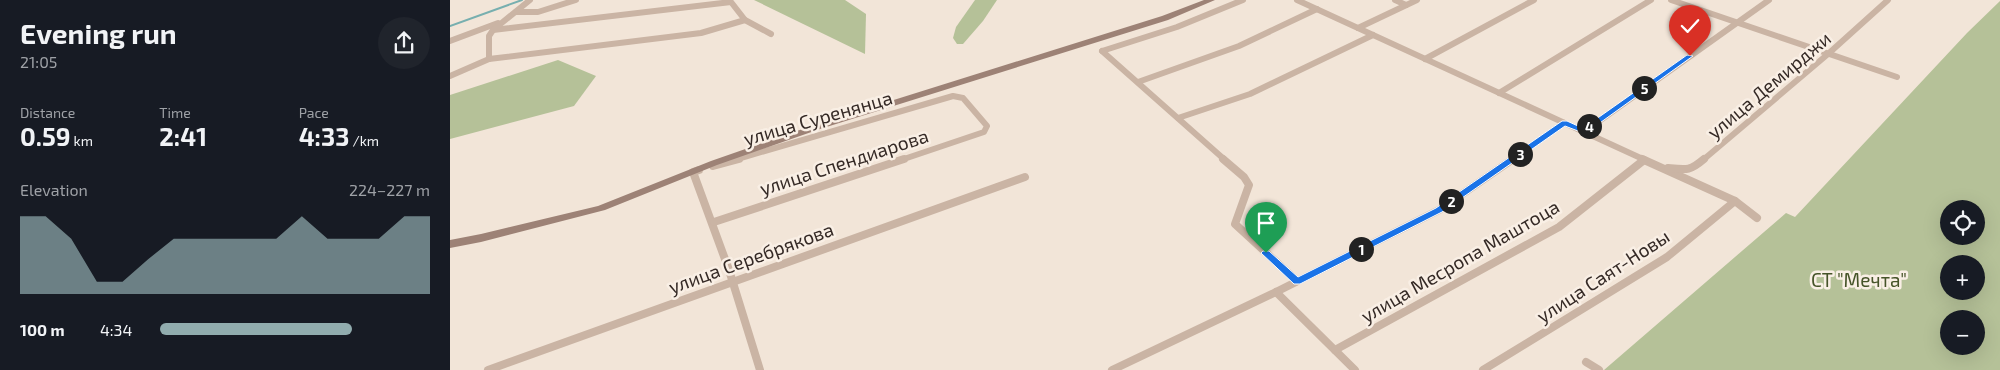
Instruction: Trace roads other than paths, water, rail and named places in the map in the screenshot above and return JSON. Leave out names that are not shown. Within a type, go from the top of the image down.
[{"type":"main road","points":[[450,244],[601,208],[693,172],[817,128],[1164,18],[1211,0]]},
{"type":"street","points":[[489,59],[489,36],[493,30],[530,0]]},
{"type":"street","points":[[516,12],[533,12],[576,0]]},
{"type":"street","points":[[1243,0],[1177,28],[1102,51],[1244,177],[1249,185],[1235,224],[1297,281]]},
{"type":"street","points":[[1297,0],[1735,201],[1757,218]]},
{"type":"street","points":[[1395,0],[1406,5]]},
{"type":"street","points":[[1358,28],[1417,0]]},
{"type":"street","points":[[1425,59],[1534,0]]},
{"type":"street","points":[[1499,93],[1651,0]]},
{"type":"street","points":[[1671,0],[1897,77]]},
{"type":"street","points":[[1578,129],[1595,124],[1769,0]]},
{"type":"street","name":"улица Демирджи","points":[[1660,166],[1687,170],[1694,168],[1828,54],[1888,0]]},
{"type":"street","points":[[493,30],[731,2],[745,20],[771,34]]},
{"type":"street","points":[[1138,82],[1239,46],[1317,9]]},
{"type":"street","points":[[450,76],[489,59],[701,33],[745,20]]},
{"type":"street","points":[[450,41],[500,23]]},
{"type":"street","points":[[1178,118],[1250,94],[1373,35]]},
{"type":"street","name":"улица Суренянца","points":[[693,172],[952,96],[963,98],[987,126],[984,132]]},
{"type":"street","points":[[1112,370],[1276,292],[1439,210],[1564,123]]},
{"type":"street","name":"улица Спендиарова","points":[[714,222],[984,132]]},
{"type":"street","name":"улица Месропа Маштоца","points":[[1335,350],[1559,227],[1644,160]]},
{"type":"street","points":[[693,172],[714,222],[760,370]]},
{"type":"street","name":"улица Серебрякова","points":[[488,370],[1025,177]]},
{"type":"street","name":"улица Саят-Новы","points":[[1483,370],[1666,257],[1735,201]]},
{"type":"street","points":[[1276,292],[1355,370]]},
{"type":"street","points":[[1586,362],[1599,370]]},
{"type":"waterway","points":[[450,26],[522,0]]},
{"type":"park label","name":"СТ \"Мечта\"","points":[[1859,280]]}]
